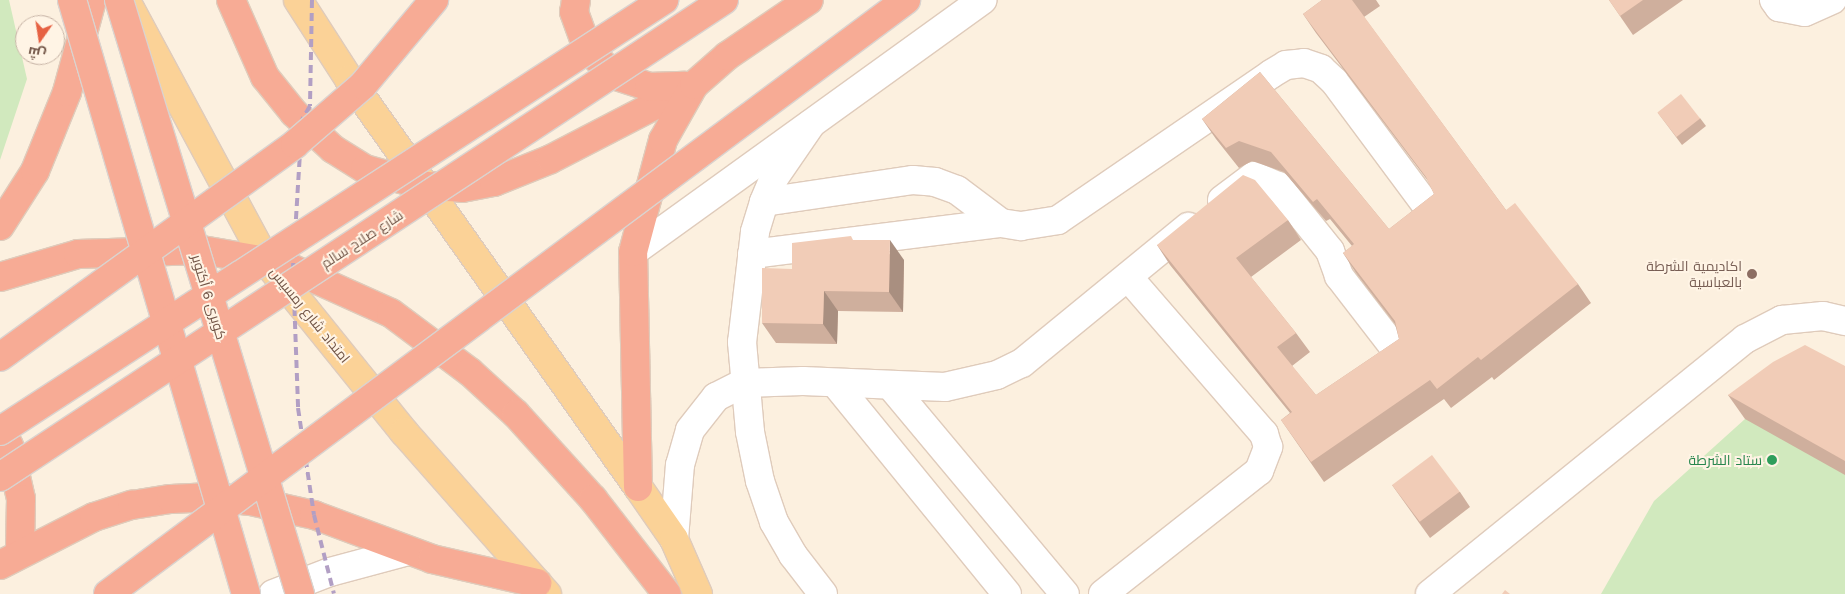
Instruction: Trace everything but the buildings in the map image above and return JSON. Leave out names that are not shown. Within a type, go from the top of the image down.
[{"type":"highway","points":[[72,0],[246,594]]},
{"type":"highway","points":[[0,226],[35,171],[67,92],[92,0]]},
{"type":"highway","name":"كوبرى 6 أكتوبر","points":[[119,0],[300,594]]},
{"type":"highway","points":[[231,0],[266,77],[294,113],[332,149],[365,169],[426,186],[462,188],[494,182],[551,159],[694,85],[727,56],[809,0]]},
{"type":"highway","points":[[0,357],[295,144],[363,85],[434,0]]},
{"type":"highway","points":[[576,0],[574,12],[587,48],[613,75],[649,87],[694,85]]},
{"type":"highway","points":[[10,559],[21,499],[9,446],[0,430],[664,0]]},
{"type":"highway","name":"شارع صلاح سالم","points":[[0,477],[724,0]]},
{"type":"highway","points":[[108,594],[906,0]]},
{"type":"highway","points":[[638,486],[633,252],[663,140],[694,85]]},
{"type":"highway","points":[[0,277],[78,254],[202,250],[266,261],[391,313],[470,372],[516,414],[593,499],[668,594]]},
{"type":"highway","points":[[10,559],[94,517],[132,505],[172,499],[212,497],[251,501],[314,514],[408,551],[542,589]]},
{"type":"main road","name":"امتداد شارع رمسيس","points":[[125,0],[266,261],[404,432],[542,589]]},
{"type":"main road","points":[[298,0],[349,79],[674,539],[698,594]]},
{"type":"street","points":[[633,252],[983,0]]},
{"type":"street","points":[[1774,0],[1778,7],[1805,12],[1832,0]]},
{"type":"street","points":[[752,254],[1001,223],[1039,225],[1075,212],[1271,74],[1286,65],[1304,63],[1321,69],[1334,81],[1427,206]]},
{"type":"street","points":[[812,124],[774,178],[764,202],[752,254],[742,342],[744,383],[760,481],[774,522],[793,556],[823,594]]},
{"type":"street","points":[[674,539],[680,465],[690,430],[716,397],[744,383],[835,383],[944,387],[997,375],[1022,363],[1247,180],[1262,176],[1278,186],[1330,251],[1339,276],[1396,350]]},
{"type":"street","points":[[764,202],[913,180],[934,182],[957,190],[1001,223]]},
{"type":"street","points":[[1102,594],[1259,471],[1268,447],[1264,434],[1128,276]]},
{"type":"street","points":[[1430,594],[1745,338],[1782,320],[1824,316],[1845,321]]},
{"type":"street","points":[[835,383],[1007,594]]},
{"type":"street","points":[[891,386],[1065,594]]},
{"type":"street","points":[[973,552],[1006,524]]},
{"type":"street","points":[[273,594],[330,572],[408,551]]},
{"type":"green space","points":[[0,0],[9,0],[15,26],[15,65],[24,65],[27,79],[0,160]]},
{"type":"green space","name":"ستاد الشرطة","points":[[1845,380],[1845,594],[1601,594],[1654,501],[1745,419],[1789,385]]},
{"type":"railway","points":[[312,0],[310,106],[302,120],[293,269],[298,408],[314,515],[334,594]]},
{"type":"place","name":"اكاديمية الشرطة بالعباسية","points":[[1752,274]]},
{"type":"place","name":"ستاد الشرطة","points":[[1772,460]]}]
